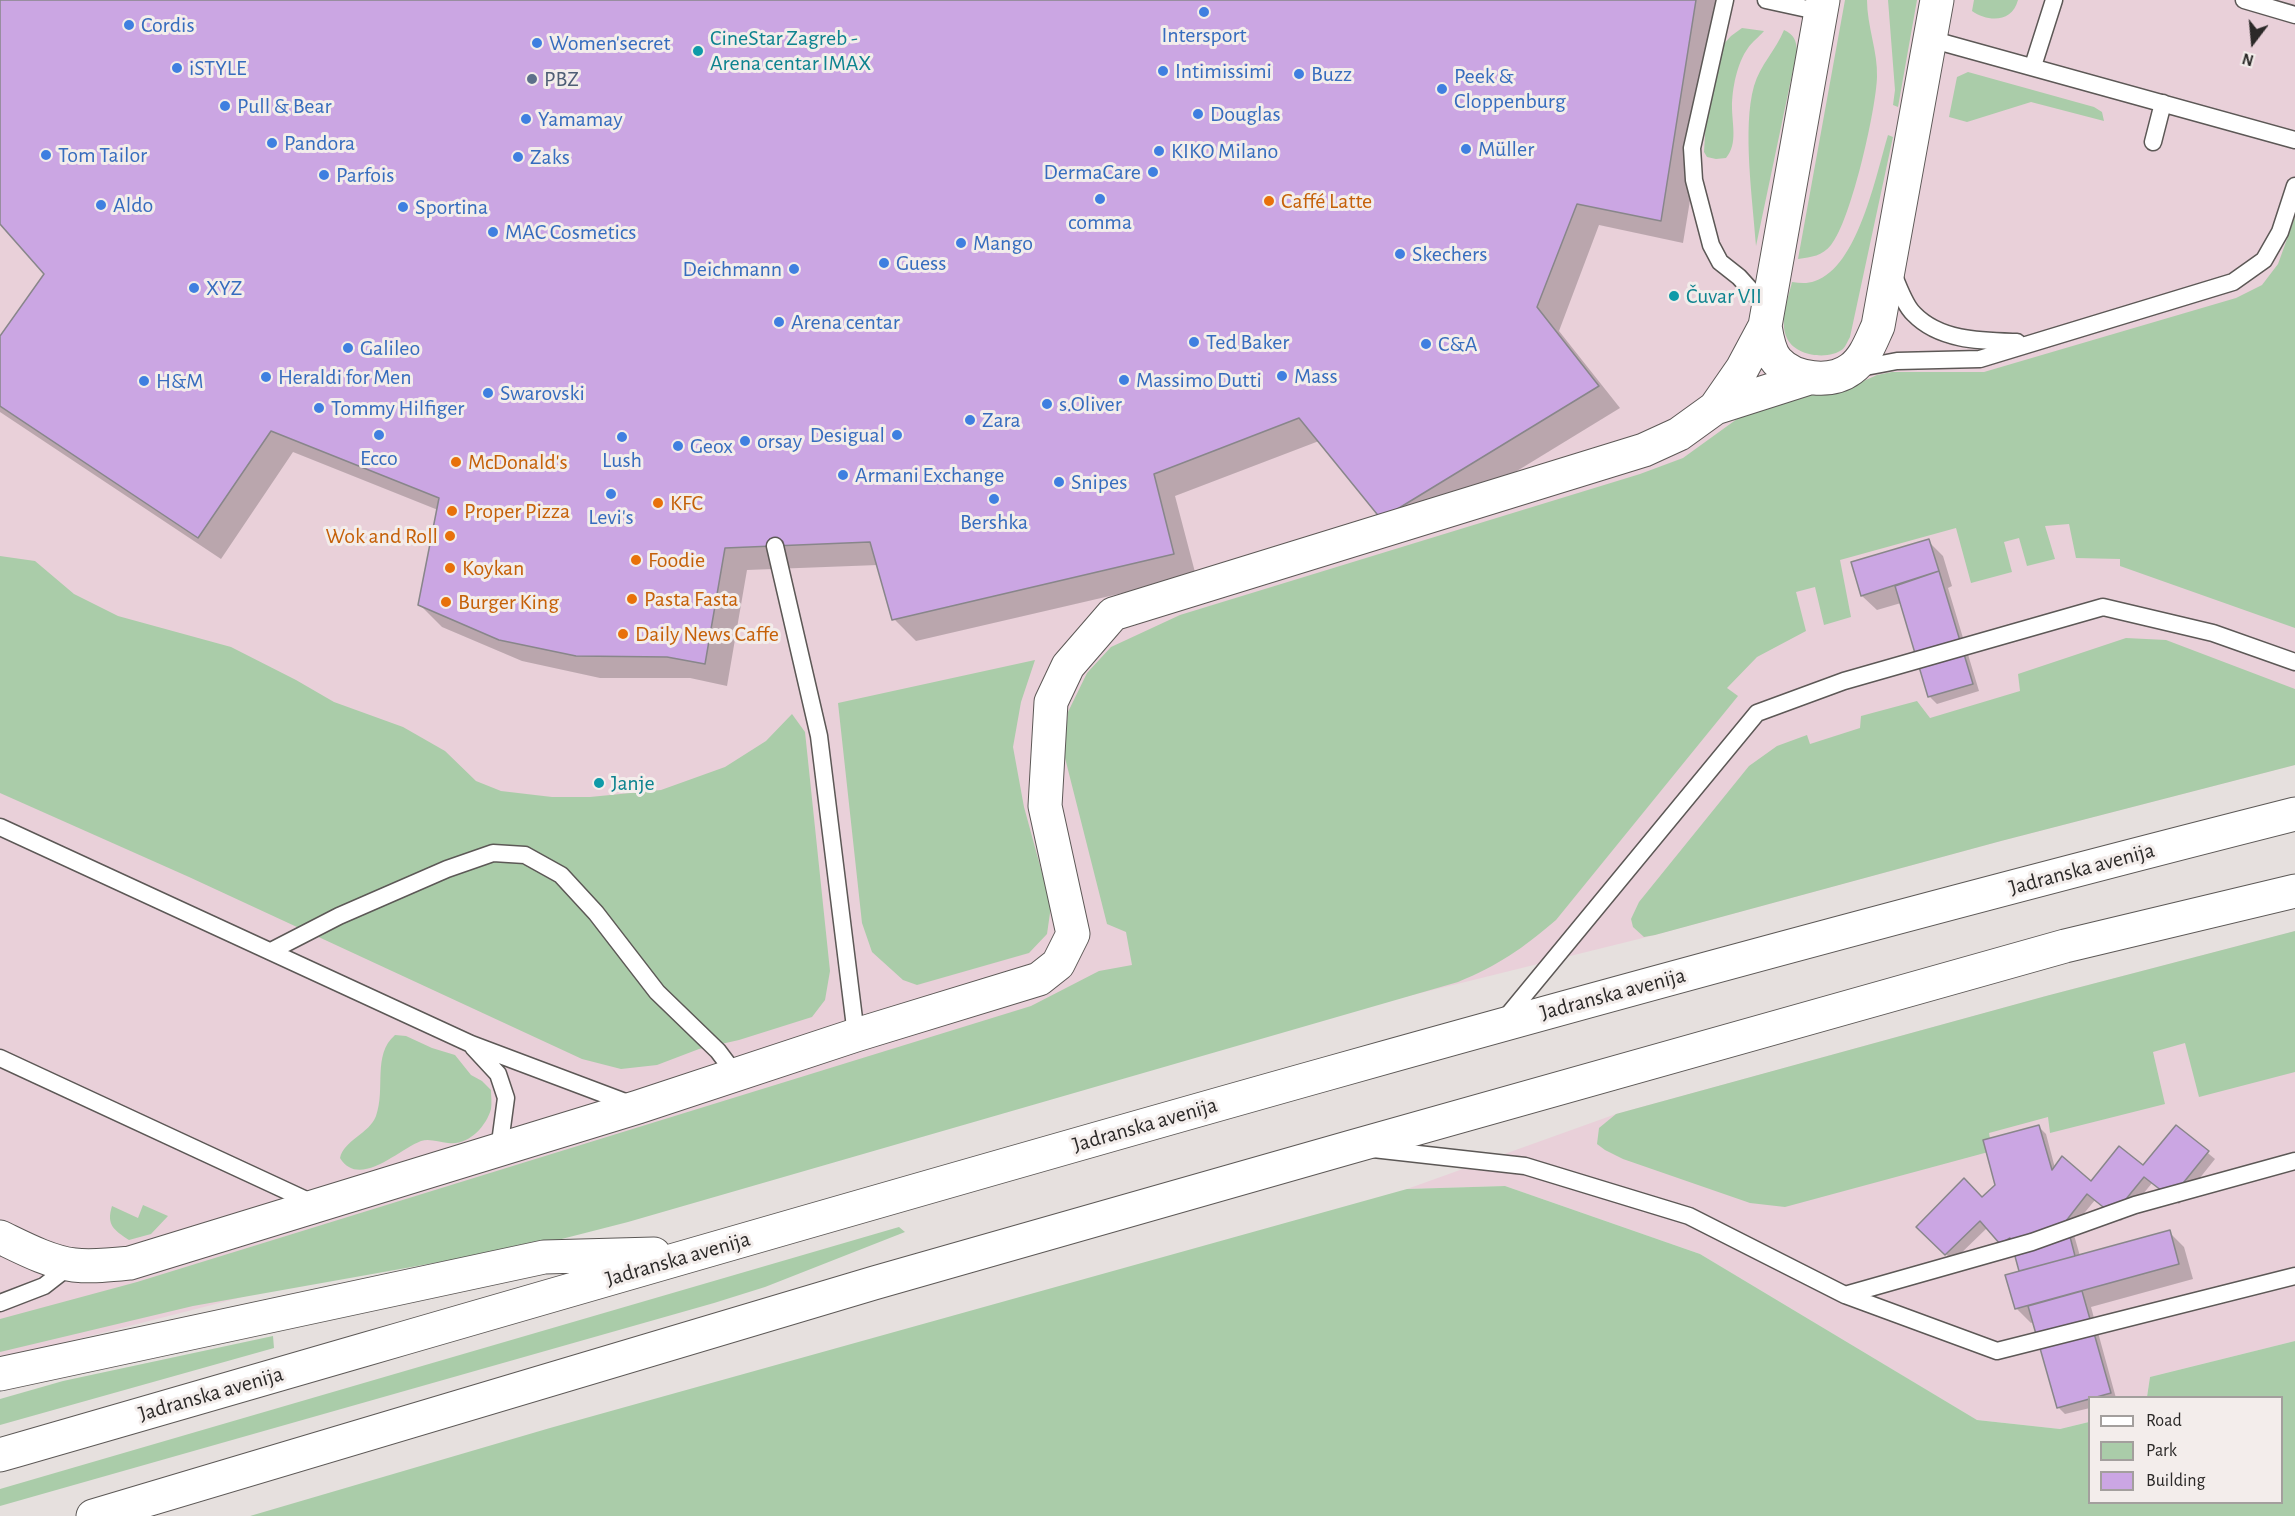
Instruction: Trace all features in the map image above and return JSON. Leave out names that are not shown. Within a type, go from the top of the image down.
[{"type":"main road","points":[[1715,408],[1809,378],[1832,376],[1850,370],[1866,353],[1878,326],[1937,0]]},
{"type":"main road","points":[[1809,378],[1792,372],[1777,361],[1768,345],[1767,317],[1822,6]]},
{"type":"main road","points":[[0,1237],[32,1252],[72,1265],[98,1266],[130,1263],[638,1107],[856,1035],[1039,979],[1058,963],[1073,934],[1046,806],[1051,702],[1068,666],[1113,614],[1644,450],[1680,434],[1715,408],[1742,369],[1767,317]]},
{"type":"main road","name":"Jadranska avenija","points":[[0,1455],[1182,1114],[1500,1025],[2295,814]]},
{"type":"main road","points":[[93,1516],[873,1283],[1351,1147],[2065,945],[2295,891]]},
{"type":"main road","points":[[0,1374],[544,1257],[697,1254]]},
{"type":"main road","points":[[139,1516],[202,1485]]},
{"type":"lane","points":[[1725,0],[1692,148],[1694,180],[1711,245],[1720,262],[1739,277],[1767,317]]},
{"type":"lane","points":[[1766,0],[1822,6]]},
{"type":"lane","points":[[2033,66],[2054,0]]},
{"type":"lane","points":[[2244,0],[2295,15]]},
{"type":"lane","points":[[1930,39],[2295,140]]},
{"type":"lane","points":[[2153,142],[2163,103]]},
{"type":"lane","points":[[1850,370],[1897,361],[1980,359],[2233,282],[2265,260],[2280,232],[2295,186]]},
{"type":"lane","points":[[1888,263],[1912,313],[1938,332],[1982,341],[2030,342]]},
{"type":"lane","points":[[775,546],[819,736],[856,1035]]},
{"type":"lane","points":[[1500,1025],[1757,713],[1844,681],[2103,607],[2213,633],[2295,662]]},
{"type":"lane","points":[[0,826],[471,1044],[638,1107]]},
{"type":"lane","points":[[271,951],[339,916],[447,869],[493,853],[525,855],[561,875],[596,913],[657,992],[718,1051],[736,1075]]},
{"type":"lane","points":[[471,1044],[498,1074],[506,1098],[499,1150]]},
{"type":"lane","points":[[0,1058],[316,1205]]},
{"type":"lane","points":[[1351,1147],[1525,1166],[1689,1216],[1845,1295],[1997,1351],[2295,1276]]},
{"type":"lane","points":[[1845,1295],[2032,1242],[2135,1205],[2295,1161]]},
{"type":"lane","points":[[0,1303],[44,1286],[72,1265]]},
{"type":"shaded area","points":[[0,0],[2295,0],[2295,765],[2001,841],[1655,935],[1340,1013],[929,1122],[0,1359]]},
{"type":"shaded area","points":[[2295,931],[2295,1341],[2150,1377],[2147,1396],[2088,1396],[2088,1422],[2060,1429],[1977,1420],[1700,1254],[1505,1186],[1407,1189],[1616,1114],[2046,996]]},
{"type":"green space","points":[[1845,0],[1867,0],[1877,68],[1876,93],[1861,164],[1839,232],[1824,252],[1798,259]]},
{"type":"green space","points":[[1888,0],[1917,0],[1898,107],[1893,105],[1895,90]]},
{"type":"green space","points":[[1974,0],[2018,0],[2011,13],[1992,18],[1972,11]]},
{"type":"green space","points":[[1742,28],[1764,31],[1744,54],[1736,76],[1732,100],[1734,134],[1730,152],[1726,158],[1707,157],[1704,152],[1706,118],[1722,46]]},
{"type":"green space","points":[[1784,30],[1794,38],[1797,51],[1756,246],[1749,165],[1751,103],[1757,78]]},
{"type":"green space","points":[[1968,72],[2094,107],[2102,112],[2104,121],[2031,102],[1967,122],[1949,117],[1957,77]]},
{"type":"green space","points":[[1888,135],[1893,137],[1850,337],[1844,348],[1837,353],[1820,355],[1803,352],[1790,343],[1784,329],[1785,309],[1792,282],[1815,281],[1830,272],[1843,258],[1863,218]]},
{"type":"green space","points":[[2295,217],[2295,628],[2120,566],[2120,559],[2076,558],[2069,524],[2045,526],[2055,559],[2027,566],[2019,538],[2004,542],[2012,572],[1971,583],[1956,528],[1840,560],[1851,617],[1824,625],[1815,587],[1796,592],[1806,631],[1757,657],[1727,688],[1738,696],[1556,920],[1510,956],[1458,982],[628,1222],[546,1243],[193,1306],[0,1352],[0,1319],[137,1282],[1031,1006],[1099,971],[1132,965],[1126,932],[1107,924],[1064,754],[1068,712],[1087,673],[1111,647],[1180,615],[1640,474],[1683,458],[1737,419],[1764,404],[1795,394],[1850,387],[1877,375],[1892,372],[1984,372],[2236,298],[2262,285],[2278,264]]},
{"type":"green space","points":[[0,556],[35,561],[74,594],[118,616],[231,647],[334,702],[403,727],[445,751],[476,781],[501,791],[552,797],[590,797],[661,790],[725,767],[766,741],[792,714],[805,732],[830,971],[825,1000],[812,1017],[739,1040],[699,1049],[657,1065],[621,1069],[582,1059],[189,877],[0,793]]},
{"type":"green space","points":[[2126,638],[2166,640],[2295,689],[2295,765],[2001,841],[1655,935],[1644,937],[1633,927],[1631,919],[1639,902],[1749,766],[1777,746],[1807,735],[1810,744],[1860,728],[1861,716],[1917,701],[1930,718],[2020,691],[2018,674]]},
{"type":"green space","points":[[1035,660],[1021,702],[1013,747],[1024,807],[1051,906],[1047,934],[1029,953],[917,985],[903,980],[872,952],[862,923],[838,703]]},
{"type":"green space","points":[[2295,931],[2295,1072],[2199,1097],[2185,1043],[2153,1052],[2165,1104],[2050,1133],[2048,1117],[1989,1133],[1992,1151],[1785,1207],[1750,1203],[1623,1159],[1597,1144],[1599,1128],[1616,1114],[2046,996]]},
{"type":"green space","points":[[395,1035],[406,1036],[455,1055],[471,1075],[491,1090],[491,1109],[485,1122],[469,1138],[455,1143],[424,1140],[368,1169],[357,1170],[348,1167],[340,1158],[346,1146],[368,1128],[376,1116],[384,1052]]},
{"type":"green space","points":[[1505,1186],[1700,1254],[1977,1420],[2060,1429],[2088,1422],[2088,1504],[2283,1504],[2283,1396],[2147,1396],[2150,1377],[2295,1341],[2295,1516],[250,1516],[550,1428],[1407,1189]]},
{"type":"green space","points":[[143,1205],[168,1216],[151,1234],[129,1240],[119,1233],[111,1222],[112,1206],[138,1218]]},
{"type":"green space","points":[[899,1227],[905,1232],[765,1287],[714,1303],[0,1506],[0,1489]]},
{"type":"green space","points":[[273,1336],[274,1348],[0,1425],[0,1399],[63,1381]]},
{"type":"building","name":"Arena centar","points":[[0,0],[1696,0],[1661,221],[1577,204],[1537,307],[1599,386],[1381,519],[1299,418],[1154,474],[1174,554],[892,620],[870,542],[725,548],[705,664],[667,657],[576,656],[499,640],[418,605],[439,498],[271,431],[198,538],[0,406],[0,336],[44,274],[0,224]]},
{"type":"building","points":[[1929,539],[1939,571],[1861,596],[1851,562]]},
{"type":"building","points":[[1939,571],[1973,684],[1928,697],[1895,586]]},
{"type":"building","points":[[2039,1125],[2052,1170],[2062,1156],[2091,1181],[2119,1146],[2143,1165],[2176,1125],[2209,1151],[2171,1198],[2144,1177],[2113,1215],[2087,1194],[2066,1221],[2075,1256],[2019,1271],[2010,1238],[2000,1244],[1980,1221],[1945,1255],[1916,1227],[1964,1178],[1982,1197],[1995,1185],[1983,1140]]},
{"type":"building","points":[[2170,1230],[2179,1264],[2015,1309],[2005,1275]]},
{"type":"building","points":[[2082,1291],[2111,1393],[2088,1396],[2088,1399],[2057,1408],[2028,1306]]},
{"type":"place","name":"Intersport","points":[[1204,12]]},
{"type":"place","name":"Cordis","points":[[129,25]]},
{"type":"place","name":"Women'secret","points":[[537,43]]},
{"type":"place","name":"CineStar Zagreb - Arena centar IMAX","points":[[698,51]]},
{"type":"place","name":"iSTYLE","points":[[177,68]]},
{"type":"place","name":"Intimissimi","points":[[1163,71]]},
{"type":"place","name":"Buzz","points":[[1299,74]]},
{"type":"place","name":"PBZ","points":[[532,79]]},
{"type":"place","name":"Peek & Cloppenburg","points":[[1442,89]]},
{"type":"place","name":"Pull & Bear","points":[[225,106]]},
{"type":"place","name":"Douglas","points":[[1198,114]]},
{"type":"place","name":"Yamamay","points":[[526,119]]},
{"type":"place","name":"Pandora","points":[[272,143]]},
{"type":"place","name":"Müller","points":[[1466,149]]},
{"type":"place","name":"KIKO Milano","points":[[1159,151]]},
{"type":"place","name":"Tom Tailor","points":[[46,155]]},
{"type":"place","name":"Zaks","points":[[518,157]]},
{"type":"place","name":"DermaCare","points":[[1153,172]]},
{"type":"place","name":"Parfois","points":[[324,175]]},
{"type":"place","name":"comma","points":[[1100,199]]},
{"type":"place","name":"Caffé Latte","points":[[1269,201]]},
{"type":"place","name":"Aldo","points":[[101,205]]},
{"type":"place","name":"Sportina","points":[[403,207]]},
{"type":"place","name":"MAC Cosmetics","points":[[493,232]]},
{"type":"place","name":"Mango","points":[[961,243]]},
{"type":"place","name":"Skechers","points":[[1400,254]]},
{"type":"place","name":"Guess","points":[[884,263]]},
{"type":"place","name":"Deichmann","points":[[794,269]]},
{"type":"place","name":"XYZ","points":[[194,288]]},
{"type":"place","name":"Čuvar VII","points":[[1674,296]]},
{"type":"place","name":"Arena centar","points":[[779,322]]},
{"type":"place","name":"Ted Baker","points":[[1194,342]]},
{"type":"place","name":"C&A","points":[[1426,344]]},
{"type":"place","name":"Galileo","points":[[348,348]]},
{"type":"place","name":"Mass","points":[[1282,376]]},
{"type":"place","name":"Heraldi for Men","points":[[266,377]]},
{"type":"place","name":"Massimo Dutti","points":[[1124,380]]},
{"type":"place","name":"H&M","points":[[144,381]]},
{"type":"place","name":"Swarovski","points":[[488,393]]},
{"type":"place","name":"s.Oliver","points":[[1047,404]]},
{"type":"place","name":"Tommy Hilfiger","points":[[319,408]]},
{"type":"place","name":"Zara","points":[[970,420]]},
{"type":"place","name":"Ecco","points":[[379,435]]},
{"type":"place","name":"Desigual","points":[[897,435]]},
{"type":"place","name":"Lush","points":[[622,437]]},
{"type":"place","name":"orsay","points":[[745,441]]},
{"type":"place","name":"Geox","points":[[678,446]]},
{"type":"place","name":"McDonald's","points":[[456,462]]},
{"type":"place","name":"Armani Exchange","points":[[843,475]]},
{"type":"place","name":"Snipes","points":[[1059,482]]},
{"type":"place","name":"Levi's","points":[[611,494]]},
{"type":"place","name":"Bershka","points":[[994,499]]},
{"type":"place","name":"KFC","points":[[658,503]]},
{"type":"place","name":"Proper Pizza","points":[[452,511]]},
{"type":"place","name":"Wok and Roll","points":[[450,536]]},
{"type":"place","name":"Foodie","points":[[636,560]]},
{"type":"place","name":"Koykan","points":[[450,568]]},
{"type":"place","name":"Pasta Fasta","points":[[632,599]]},
{"type":"place","name":"Burger King","points":[[446,602]]},
{"type":"place","name":"Daily News Caffe","points":[[623,634]]},
{"type":"place","name":"Janje","points":[[599,783]]}]
